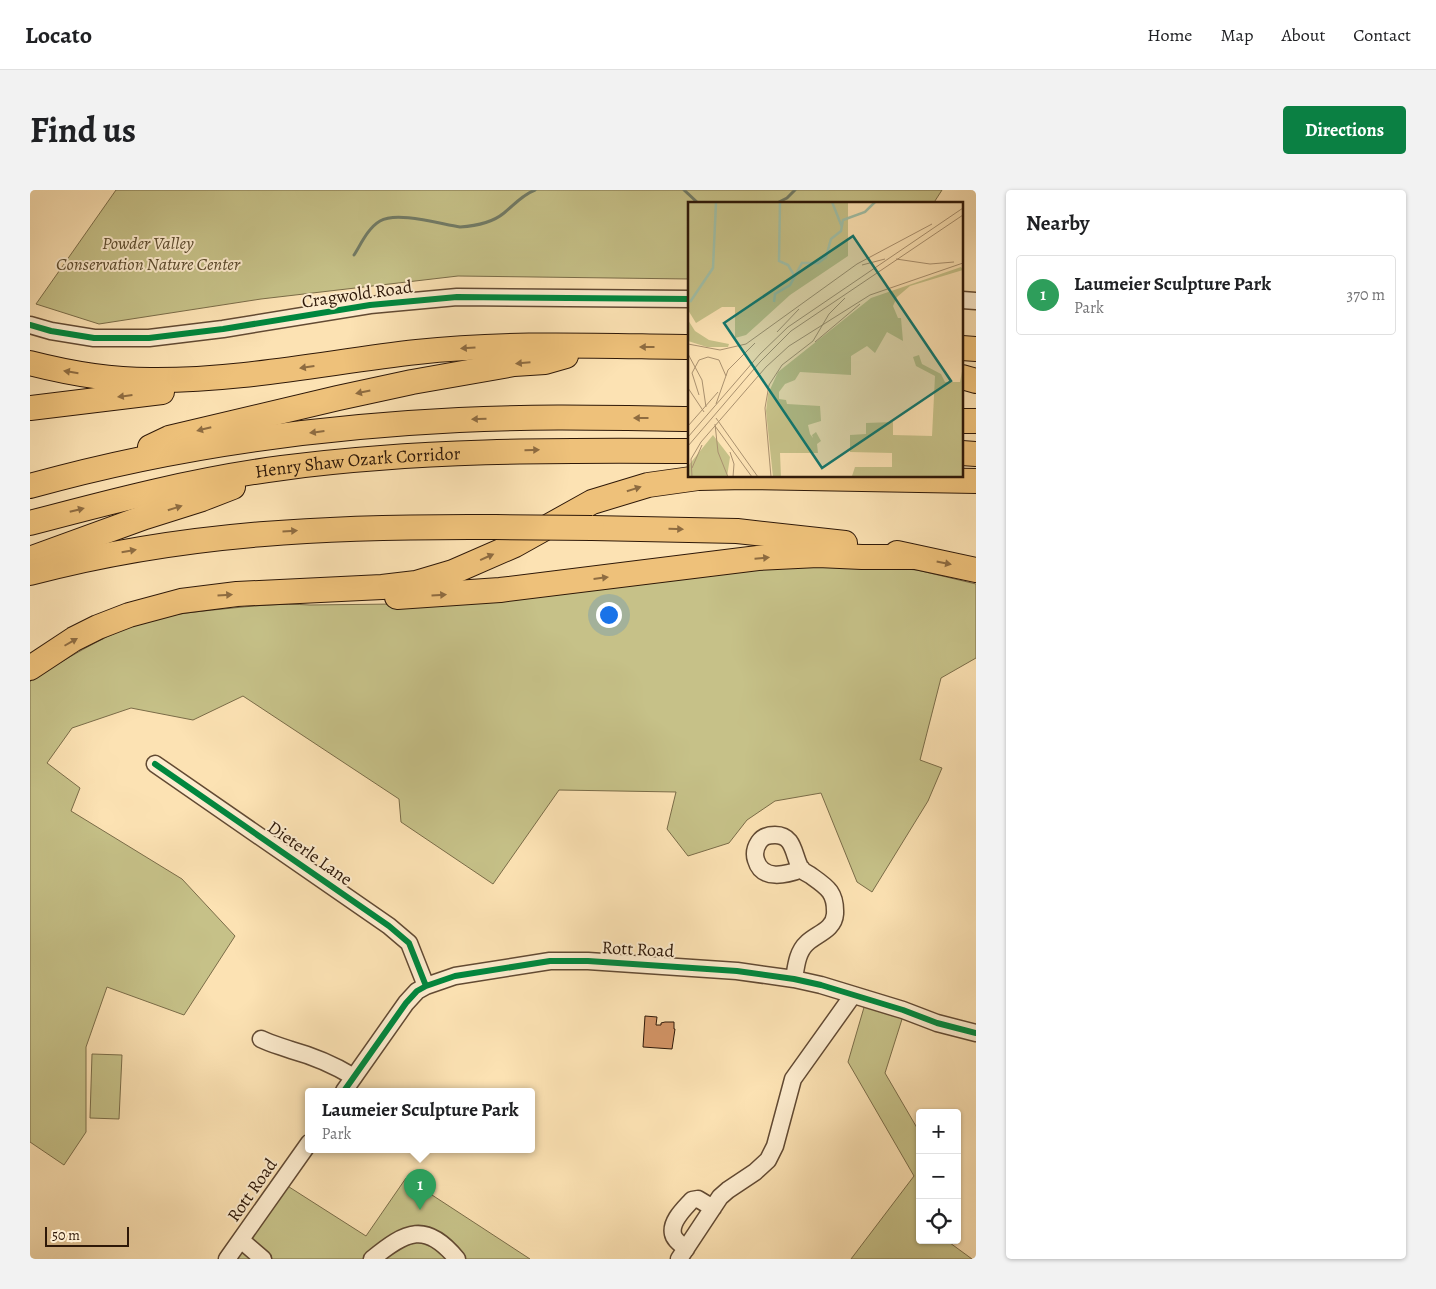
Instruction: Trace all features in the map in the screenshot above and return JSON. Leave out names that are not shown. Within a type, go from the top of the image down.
[{"type":"highway","points":[[30,363],[67,372],[109,378],[150,380],[224,378],[418,352],[495,346],[688,347]]},
{"type":"highway","points":[[106,467],[169,438],[230,423],[403,384],[486,368],[545,362],[604,346]]},
{"type":"highway","points":[[30,408],[183,389],[224,378]]},
{"type":"highway","name":"Henry Shaw Ozark Corridor","points":[[30,486],[106,467],[276,436],[397,424],[498,418],[688,419]]},
{"type":"highway","name":"Henry Shaw Ozark Corridor","points":[[30,523],[170,489],[280,468],[398,456],[458,453],[576,450],[688,451]]},
{"type":"highway","points":[[30,559],[145,517],[202,499],[280,468]]},
{"type":"highway","points":[[30,668],[90,631],[147,609],[210,596],[382,587],[416,583],[453,572],[515,545],[592,502],[648,484],[699,478]]},
{"type":"highway","points":[[775,478],[976,481]]},
{"type":"highway","points":[[30,572],[134,550],[235,536],[366,528],[495,527],[697,530],[777,535],[862,545],[976,570]]},
{"type":"highway","points":[[286,593],[355,598],[430,596],[500,590],[758,558],[818,555],[862,558],[912,557]]},
{"type":"street","name":"Cragwold Road","points":[[30,326],[94,338],[149,338],[223,329],[370,305],[457,297],[688,299]]},
{"type":"street","name":"Dieterle Lane","points":[[155,764],[389,926],[408,943],[426,986]]},
{"type":"street","points":[[794,979],[799,955],[806,944],[826,930],[835,917],[835,899],[827,887],[802,869]]},
{"type":"street","name":"Rott Road","points":[[346,1088],[406,1003],[417,991],[456,976],[550,961],[606,962],[729,970],[794,979],[854,995],[937,1023],[976,1033]]},
{"type":"street","points":[[683,1254],[720,1197],[755,1172],[768,1160],[775,1146],[794,1079],[854,995]]},
{"type":"street","points":[[261,1039],[270,1044],[334,1065],[354,1077]]},
{"type":"street","name":"Rott Road","points":[[230,1258],[305,1149]]},
{"type":"street","points":[[683,1254],[672,1234],[674,1224],[681,1213],[692,1200],[698,1199],[713,1208]]},
{"type":"street","points":[[372,1259],[404,1237],[421,1233],[437,1239],[457,1259]]},
{"type":"street","points":[[241,1240],[264,1259]]},
{"type":"green space","name":"Powder Valley Conservation Nature Center","points":[[116,190],[942,190],[934,202],[688,202],[688,279],[458,276],[261,299],[99,324],[36,304]]},
{"type":"green space","points":[[797,564],[859,565],[917,570],[976,584],[976,658],[941,678],[920,760],[942,768],[928,801],[872,892],[857,882],[821,793],[775,801],[747,820],[729,843],[688,856],[667,829],[676,792],[559,790],[493,884],[401,822],[399,799],[243,696],[193,720],[131,708],[72,728],[47,763],[80,788],[71,811],[182,879],[235,936],[184,1015],[107,987],[86,1047],[86,1132],[64,1165],[30,1142],[30,682],[33,679],[82,650],[134,625],[178,614],[299,604],[479,603]]},
{"type":"green space","points":[[865,1004],[903,1016],[885,1073],[916,1126],[916,1244],[951,1244],[972,1259],[851,1259],[914,1176],[848,1062]]},
{"type":"green space","points":[[92,1054],[122,1055],[119,1119],[90,1118]]},
{"type":"green space","points":[[406,1178],[530,1259],[234,1259],[286,1185],[366,1236]]},
{"type":"building","points":[[645,1016],[657,1017],[656,1025],[674,1022],[675,1029],[672,1049],[643,1047]]},
{"type":"waterway","points":[[354,255],[372,228],[387,218],[408,218],[460,227],[477,225],[489,222],[504,213],[522,197],[535,190]]},
{"type":"waterway","points":[[684,190],[697,202]]},
{"type":"waterway","points":[[779,202],[787,198],[795,190]]},
{"type":"cycle path","points":[[30,325],[51,331],[94,338],[149,338],[223,329],[370,305],[457,297],[688,299]]},
{"type":"cycle path","points":[[155,764],[389,926],[409,943],[426,986]]},
{"type":"cycle path","points":[[346,1088],[406,1003],[417,991],[455,976],[550,961],[588,961],[737,971],[794,979],[821,985],[903,1010],[937,1023],[976,1033]]},
{"type":"place","name":"Laumeier Sculpture Park","points":[[420,1210]]}]
